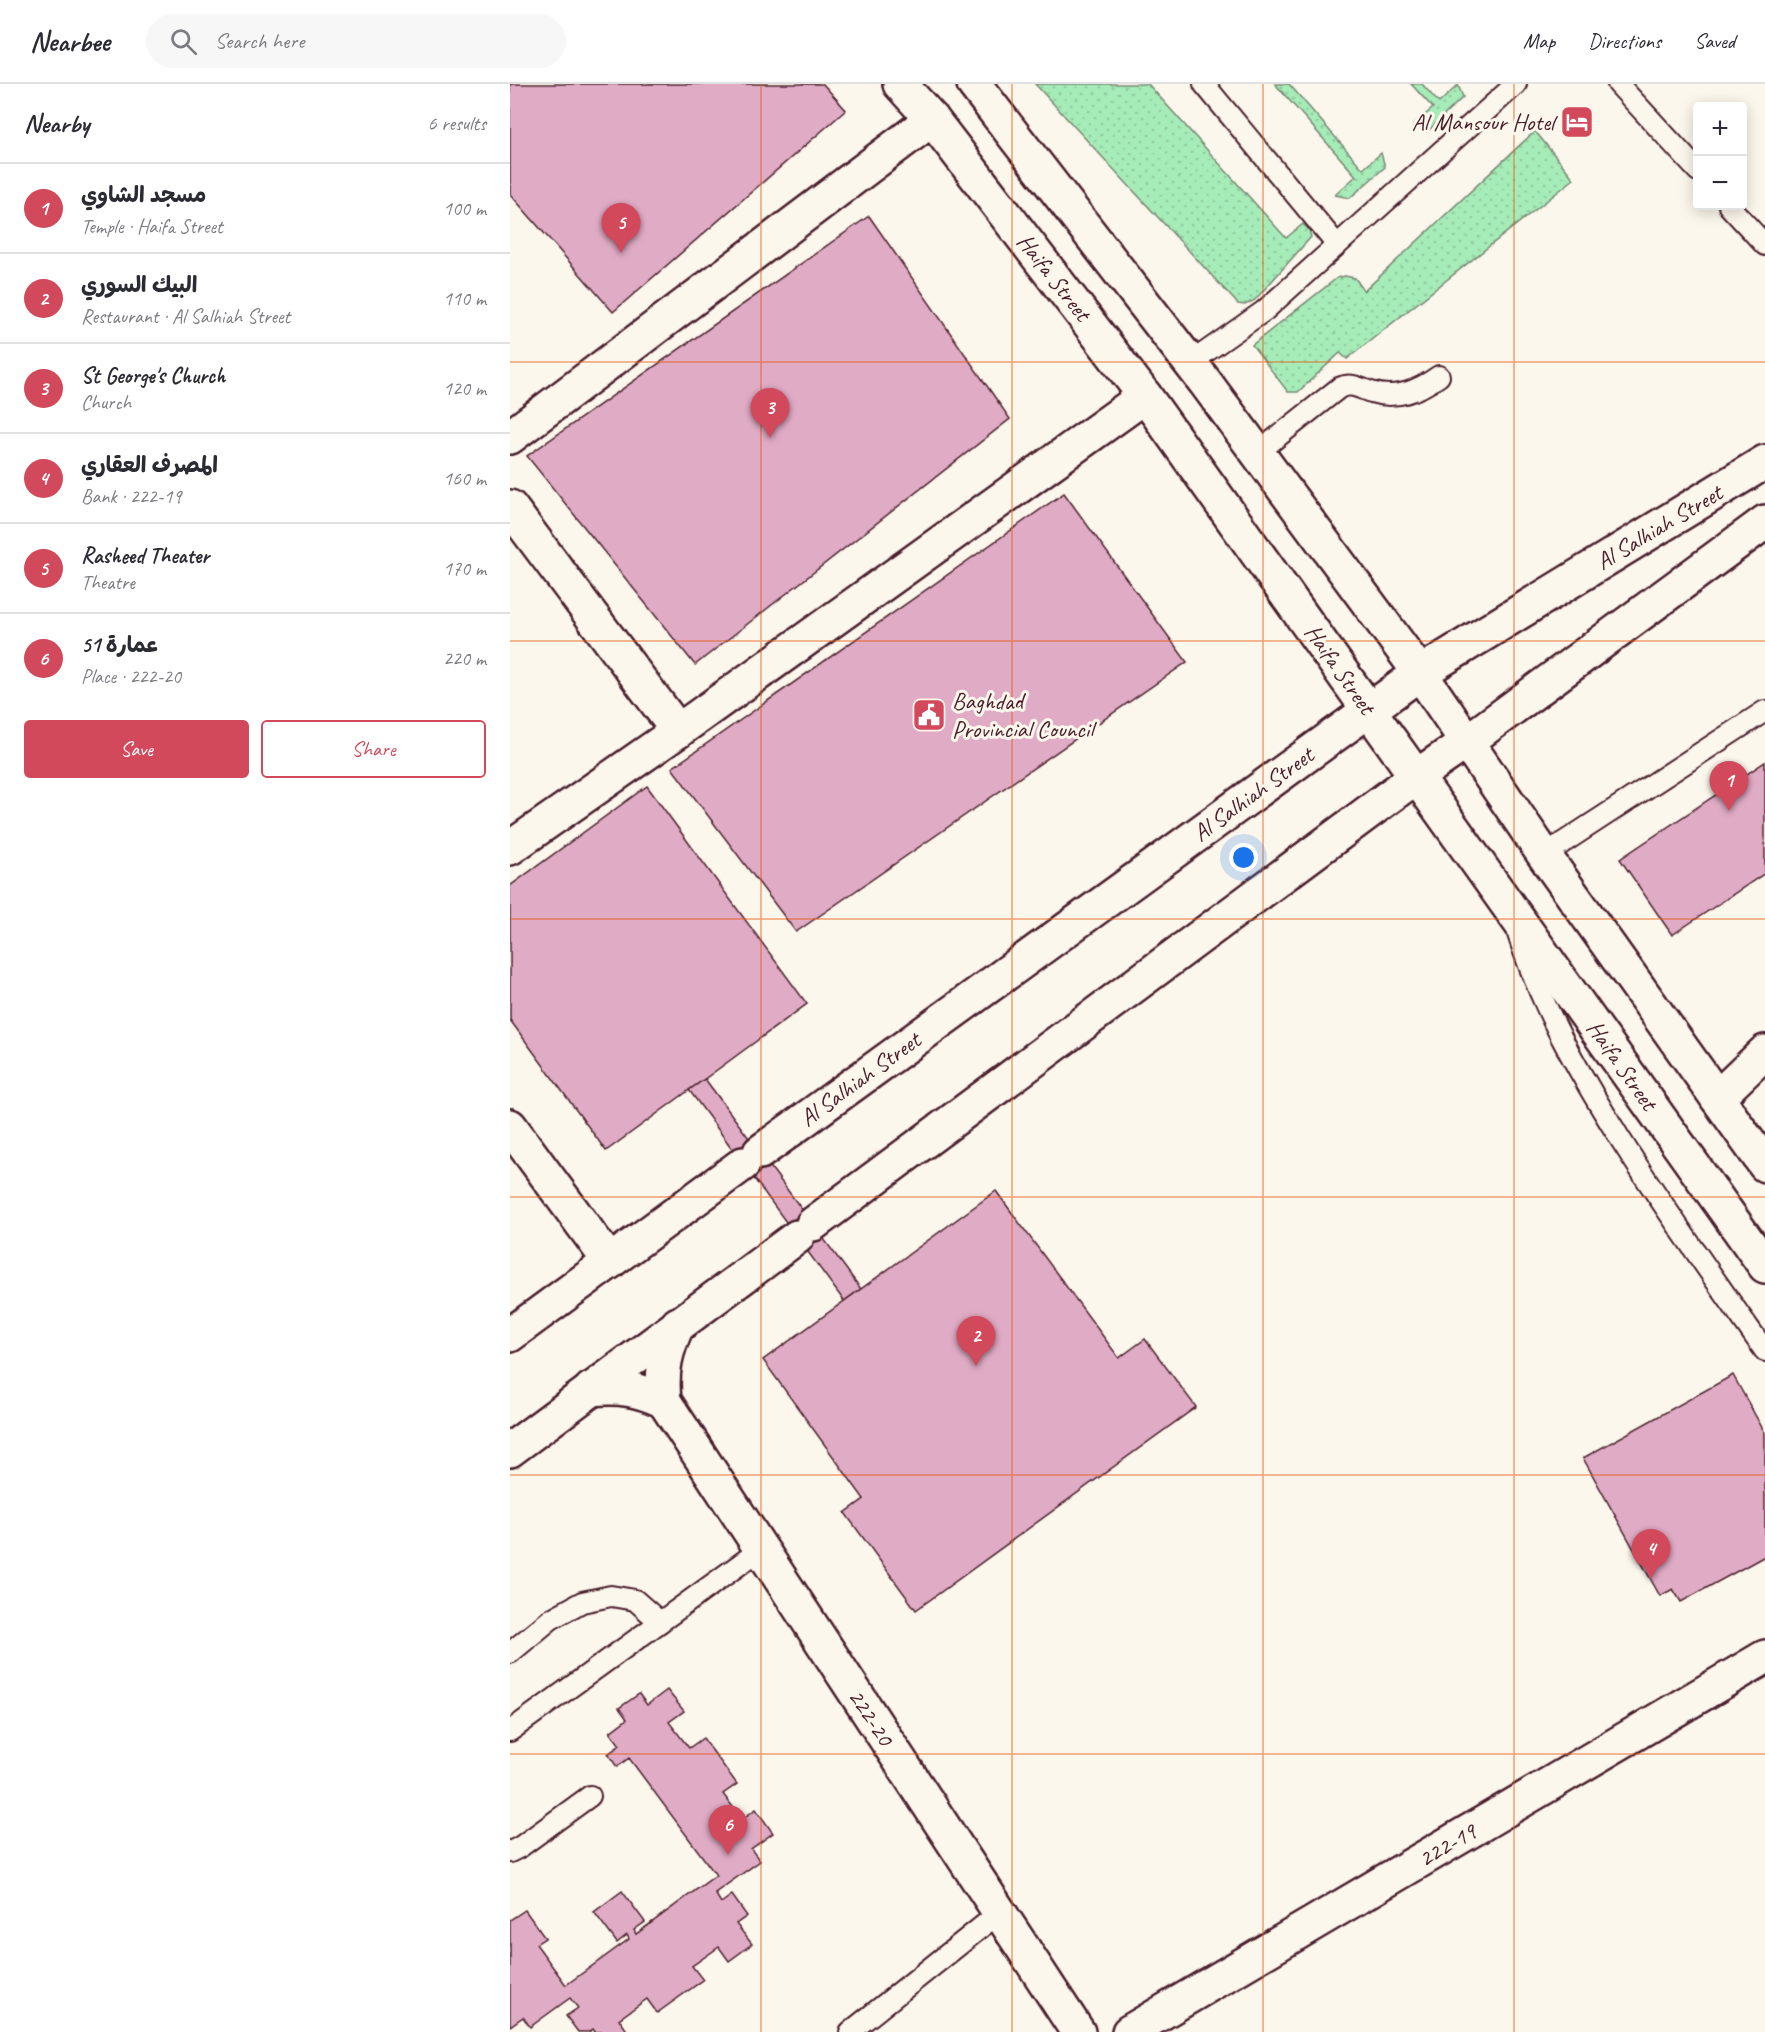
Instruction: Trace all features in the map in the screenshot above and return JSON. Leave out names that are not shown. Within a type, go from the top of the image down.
[{"type":"main road","name":"Haifa Street","points":[[900,84],[932,119],[1145,396],[1765,1266]]},
{"type":"main road","points":[[974,84],[1190,363],[1420,673],[1544,855],[1765,1165]]},
{"type":"main road","points":[[510,437],[932,119]]},
{"type":"main road","points":[[510,848],[678,731],[1145,396]]},
{"type":"main road","name":"Al Salhiah Street","points":[[510,1335],[1420,673],[1765,462]]},
{"type":"main road","points":[[510,507],[678,731]]},
{"type":"main road","points":[[510,1450],[1417,776],[1765,522]]},
{"type":"main road","points":[[1717,1098],[1765,1052]]},
{"type":"main road","points":[[510,1126],[610,1262]]},
{"type":"main road","points":[[664,1401],[662,1381],[664,1361],[669,1342],[678,1324]]},
{"type":"main road","points":[[591,1389],[629,1388],[664,1401]]},
{"type":"main road","name":"222-20","points":[[664,1401],[1078,2032]]},
{"type":"main road","name":"222-19","points":[[1129,2032],[1765,1658]]},
{"type":"lane","points":[[1204,84],[1337,245]]},
{"type":"lane","points":[[1190,363],[1264,311],[1516,84]]},
{"type":"lane","points":[[1618,84],[1693,166]]},
{"type":"lane","points":[[1733,210],[1765,245]]},
{"type":"lane","points":[[1257,453],[1347,384],[1380,394],[1400,394],[1424,387],[1438,376]]},
{"type":"lane","points":[[1544,855],[1765,711]]},
{"type":"lane","points":[[1509,906],[1532,976],[1559,1034],[1587,1085],[1663,1206],[1765,1351]]},
{"type":"lane","points":[[510,1731],[761,1549]]},
{"type":"lane","points":[[510,1653],[551,1619],[582,1602],[611,1596],[635,1600],[660,1622]]},
{"type":"lane","points":[[510,1852],[590,1796]]},
{"type":"lane","points":[[850,2032],[999,1913]]},
{"type":"green space","points":[[1035,84],[1148,84],[1286,238],[1303,224],[1309,230],[1311,237],[1255,300],[1245,305],[1238,304]]},
{"type":"green space","points":[[1275,84],[1289,84],[1363,169],[1381,153],[1385,167],[1350,198],[1335,195],[1356,176]]},
{"type":"green space","points":[[1411,84],[1422,84],[1439,103],[1458,85],[1463,97],[1430,129],[1422,130],[1413,125],[1433,108]]},
{"type":"green space","points":[[1535,131],[1574,179],[1347,359],[1340,353],[1298,392],[1288,392],[1252,345],[1337,278],[1345,276],[1355,278],[1364,291]]},
{"type":"building","points":[[510,84],[823,84],[846,110],[613,312],[510,194]]},
{"type":"building","points":[[869,216],[1010,419],[695,665],[527,456]]},
{"type":"building","name":"Baghdad Provincial Council","points":[[1064,493],[1187,662],[796,932],[672,768]]},
{"type":"building","points":[[1765,762],[1765,873],[1672,935],[1620,859]]},
{"type":"building","points":[[647,786],[807,1004],[606,1151],[510,1020],[510,886]]},
{"type":"building","points":[[705,1079],[861,1289],[844,1301],[689,1090]]},
{"type":"building","points":[[996,1191],[1119,1358],[1145,1339],[1196,1407],[916,1610],[845,1513],[864,1499],[763,1360]]},
{"type":"building","points":[[1733,1375],[1765,1433],[1765,1556],[1681,1602],[1673,1589],[1660,1596],[1583,1458]]},
{"type":"building","points":[[667,1690],[684,1711],[669,1722],[689,1748],[703,1738],[737,1784],[723,1794],[742,1819],[756,1809],[773,1833],[751,1849],[760,1861],[715,1893],[721,1903],[732,1895],[747,1916],[736,1924],[752,1944],[729,1961],[719,1947],[692,1966],[703,1980],[657,2013],[647,1999],[619,2019],[628,2032],[595,2032],[593,2029],[589,2032],[578,2032],[566,2016],[578,2008],[570,1998],[530,2027],[523,2017],[510,2026],[510,1920],[525,1910],[545,1938],[536,1944],[566,1985],[629,1939],[627,1935],[617,1943],[594,1912],[622,1891],[645,1922],[634,1930],[636,1934],[716,1875],[629,1758],[617,1767],[608,1754],[620,1745],[610,1732],[627,1719],[619,1708],[639,1694],[647,1705]]},
{"type":"place","name":"Al Mansour Hotel","points":[[1577,122]]},
{"type":"place","name":"Rasheed Theater","points":[[621,253]]},
{"type":"place","name":"St George's Church","points":[[770,438]]},
{"type":"place","name":"Baghdad Provincial Council","points":[[929,715]]},
{"type":"place","name":"مسجد الشاوي","points":[[1729,811]]},
{"type":"place","name":"البيك السوري","points":[[976,1366]]},
{"type":"place","name":"المصرف العقاري","points":[[1651,1579]]},
{"type":"place","name":"عمارة 51","points":[[728,1855]]}]
